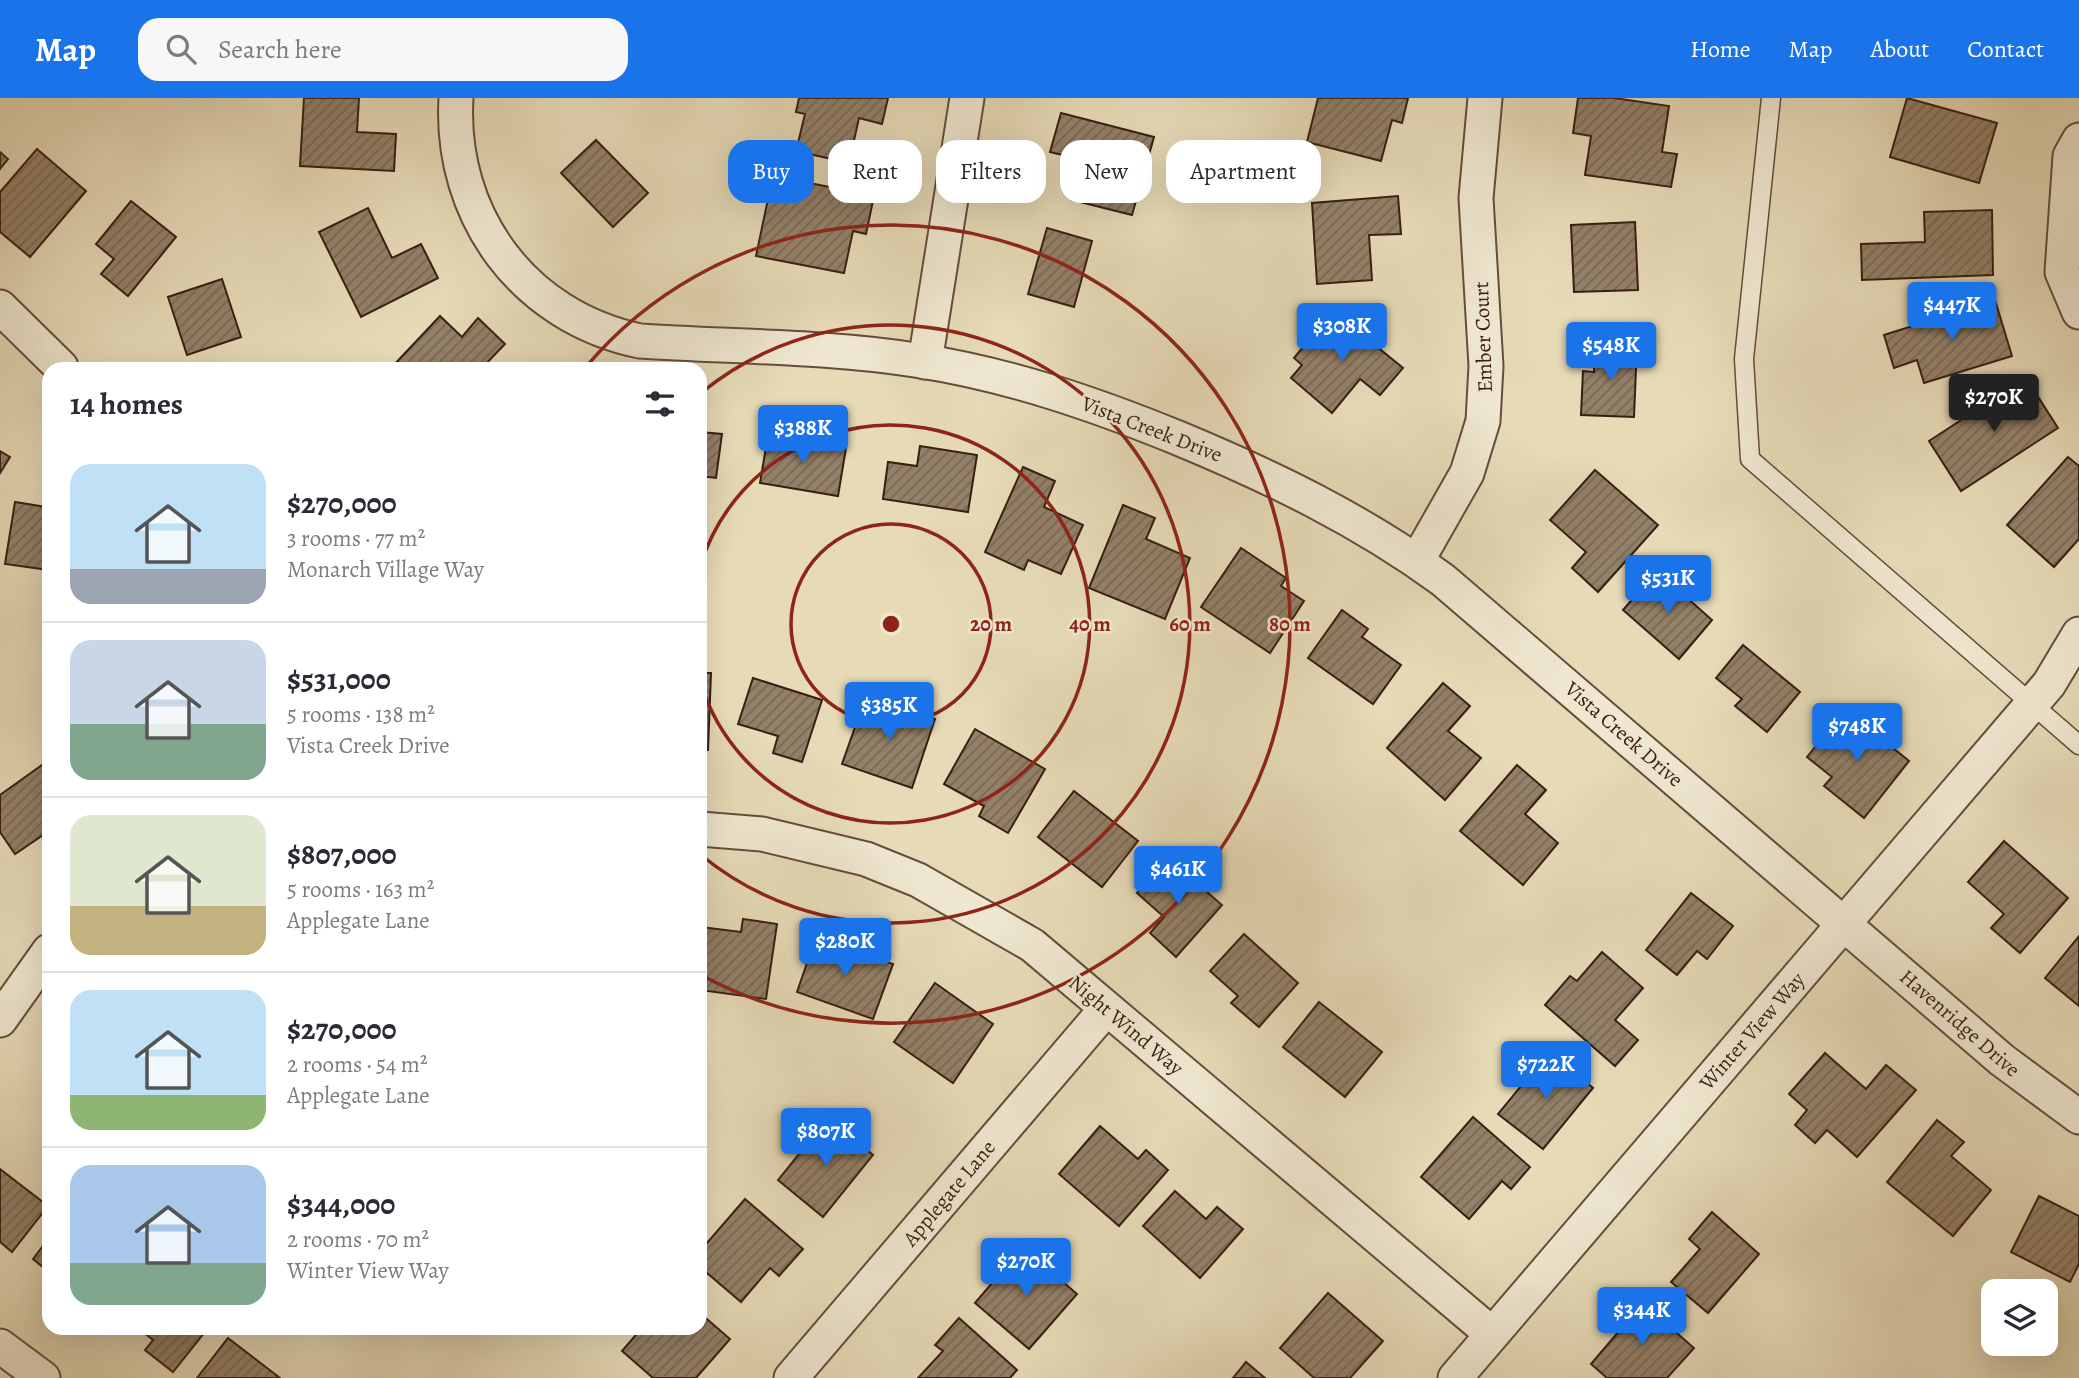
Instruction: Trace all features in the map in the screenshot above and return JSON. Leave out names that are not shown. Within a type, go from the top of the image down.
[{"type":"street","name":"Vista Creek Drive","points":[[456,98],[458,155],[470,202],[509,264],[530,285],[569,316],[604,332],[640,341],[925,362],[1019,381],[1062,394],[1188,442],[1300,492],[1417,561],[1483,614],[1844,924]]},
{"type":"street","points":[[925,362],[967,98]]},
{"type":"street","name":"Ember Court","points":[[1417,561],[1458,492],[1478,447],[1483,421],[1486,366],[1476,198],[1485,98]]},
{"type":"street","points":[[2079,140],[2070,156],[2062,272],[2079,312]]},
{"type":"street","points":[[0,307],[56,362]]},
{"type":"street","name":"Winter View Way","points":[[1455,1378],[2040,694],[2079,634]]},
{"type":"street","name":"Winter View Way","points":[[2040,694],[2079,661]]},
{"type":"street","name":"Night Wind Way","points":[[707,830],[762,834],[814,844],[866,859],[918,880],[1032,945],[1492,1334]]},
{"type":"street","name":"Havenridge Drive","points":[[1844,924],[2012,1069],[2079,1117]]},
{"type":"street","points":[[0,1020],[42,961]]},
{"type":"street","name":"Applegate Lane","points":[[791,1378],[1106,1009]]},
{"type":"street","points":[[0,1346],[43,1378]]},
{"type":"lane","points":[[1771,98],[1744,359],[1750,459],[2040,694],[2079,745]]},
{"type":"building","points":[[304,98],[359,98],[357,132],[396,134],[394,171],[300,166]]},
{"type":"building","points":[[799,98],[888,98],[882,124],[859,118],[854,140],[828,140],[828,158],[814,155],[814,140],[799,140],[805,114],[796,112]]},
{"type":"building","points":[[1318,98],[1408,98],[1402,123],[1392,120],[1381,161],[1321,146],[1321,140],[1308,140]]},
{"type":"building","points":[[1578,98],[1614,98],[1669,106],[1662,152],[1677,154],[1671,187],[1585,175],[1591,136],[1573,133]]},
{"type":"building","points":[[1907,98],[1997,123],[1979,183],[1890,157]]},
{"type":"building","points":[[1061,113],[1154,137],[1152,144],[1152,140],[1060,140],[1060,154],[1050,152]]},
{"type":"building","points":[[596,140],[648,193],[613,227],[561,173]]},
{"type":"building","points":[[37,149],[86,191],[30,257],[0,232],[0,192]]},
{"type":"building","points":[[0,152],[8,159],[0,169]]},
{"type":"building","points":[[814,184],[828,187],[828,203],[873,203],[866,234],[853,231],[844,273],[756,256],[767,203],[814,203]]},
{"type":"building","points":[[1398,196],[1401,234],[1369,235],[1372,280],[1317,284],[1312,203]]},
{"type":"building","points":[[131,201],[176,237],[128,296],[101,274],[114,259],[96,244]]},
{"type":"building","points":[[1084,203],[1135,203],[1132,215]]},
{"type":"building","points":[[368,208],[392,258],[421,244],[438,278],[361,317],[319,232]]},
{"type":"building","points":[[1992,210],[1993,275],[1862,280],[1861,244],[1925,242],[1924,212]]},
{"type":"building","points":[[1635,222],[1638,290],[1574,292],[1571,225]]},
{"type":"building","points":[[1047,228],[1092,241],[1074,307],[1028,294]]},
{"type":"building","points":[[222,279],[241,337],[187,355],[168,297]]},
{"type":"building","points":[[1995,300],[2012,356],[1924,383],[1917,360],[1894,368],[1884,335]]},
{"type":"building","points":[[1333,311],[1403,368],[1380,395],[1360,379],[1332,413],[1291,378],[1302,365],[1294,358]]},
{"type":"building","points":[[440,316],[462,337],[478,318],[505,344],[488,362],[397,362]]},
{"type":"building","points":[[1595,343],[1637,345],[1634,417],[1581,415],[1583,371],[1594,372]]},
{"type":"building","points":[[2026,378],[2058,428],[1961,491],[1929,441]]},
{"type":"building","points":[[707,433],[722,434],[716,478],[707,477]]},
{"type":"building","points":[[768,435],[846,448],[838,496],[760,483]]},
{"type":"building","points":[[920,446],[977,455],[968,512],[883,499],[888,462],[917,466]]},
{"type":"building","points":[[0,451],[10,457],[0,473]]},
{"type":"building","points":[[2068,457],[2079,466],[2079,539],[2054,567],[2007,525]]},
{"type":"building","points":[[1023,467],[1055,481],[1044,507],[1083,525],[1061,574],[1028,560],[1024,570],[985,552]]},
{"type":"building","points":[[1595,470],[1658,525],[1598,592],[1572,568],[1586,552],[1550,520]]},
{"type":"building","points":[[15,502],[42,506],[42,569],[5,564]]},
{"type":"building","points":[[1123,505],[1155,518],[1146,539],[1190,558],[1165,619],[1089,588]]},
{"type":"building","points":[[1241,548],[1286,578],[1281,586],[1304,601],[1270,653],[1201,607]]},
{"type":"building","points":[[1657,571],[1712,620],[1679,659],[1623,610]]},
{"type":"building","points":[[1342,610],[1368,629],[1362,637],[1401,665],[1373,704],[1308,658]]},
{"type":"building","points":[[1743,645],[1800,692],[1767,732],[1735,706],[1742,699],[1716,678]]},
{"type":"building","points":[[707,673],[711,673],[708,750]]},
{"type":"building","points":[[753,678],[822,700],[802,762],[773,753],[778,736],[738,724]]},
{"type":"building","points":[[1443,683],[1470,706],[1448,731],[1481,758],[1445,800],[1387,748]]},
{"type":"building","points":[[866,696],[935,719],[912,788],[842,764]]},
{"type":"building","points":[[1845,709],[1909,761],[1864,818],[1824,786],[1832,777],[1807,757]]},
{"type":"building","points":[[975,729],[1045,769],[1008,833],[979,816],[984,806],[944,784]]},
{"type":"building","points":[[42,765],[42,836],[15,854],[0,832],[0,795]]},
{"type":"building","points":[[1517,765],[1546,790],[1525,814],[1558,843],[1523,885],[1460,831]]},
{"type":"building","points":[[1074,791],[1138,841],[1102,887],[1038,837]]},
{"type":"building","points":[[2004,841],[2068,898],[2020,953],[1991,928],[2004,914],[1968,882]]},
{"type":"building","points":[[1168,858],[1222,905],[1176,957],[1150,933],[1164,917],[1137,893]]},
{"type":"building","points":[[1691,893],[1733,926],[1707,959],[1697,951],[1677,975],[1646,950]]},
{"type":"building","points":[[743,919],[777,924],[766,999],[707,991],[707,928],[741,932]]},
{"type":"building","points":[[1244,934],[1298,983],[1259,1027],[1231,1003],[1238,996],[1210,971]]},
{"type":"building","points":[[2079,936],[2079,1006],[2045,978]]},
{"type":"building","points":[[816,937],[893,964],[873,1019],[797,992]]},
{"type":"building","points":[[1602,952],[1643,988],[1615,1020],[1638,1040],[1615,1066],[1545,1005],[1570,976],[1577,981]]},
{"type":"building","points":[[935,983],[993,1024],[953,1083],[894,1042]]},
{"type":"building","points":[[1319,1002],[1382,1052],[1345,1097],[1283,1047]]},
{"type":"building","points":[[1549,1052],[1593,1088],[1543,1149],[1498,1114]]},
{"type":"building","points":[[1825,1053],[1866,1089],[1886,1065],[1916,1090],[1857,1157],[1827,1130],[1815,1143],[1795,1125],[1807,1110],[1789,1094]]},
{"type":"building","points":[[1473,1117],[1530,1167],[1511,1189],[1502,1181],[1469,1219],[1421,1177]]},
{"type":"building","points":[[828,1118],[873,1155],[823,1217],[778,1180]]},
{"type":"building","points":[[1937,1120],[1964,1142],[1951,1156],[1991,1190],[1953,1236],[1887,1182]]},
{"type":"building","points":[[1100,1126],[1138,1159],[1146,1150],[1168,1170],[1119,1226],[1059,1174]]},
{"type":"building","points":[[0,1169],[42,1201],[42,1214],[12,1252],[0,1242]]},
{"type":"building","points":[[1175,1191],[1206,1219],[1217,1207],[1243,1229],[1200,1278],[1143,1226]]},
{"type":"building","points":[[2039,1196],[2079,1216],[2079,1264],[2070,1282],[2011,1252]]},
{"type":"building","points":[[745,1199],[803,1249],[779,1276],[770,1268],[741,1302],[707,1273],[707,1243]]},
{"type":"building","points":[[1712,1212],[1759,1254],[1708,1313],[1671,1282],[1700,1249],[1689,1239]]},
{"type":"building","points":[[42,1247],[42,1266],[33,1259]]},
{"type":"building","points":[[1023,1247],[1077,1294],[1029,1349],[975,1303]]},
{"type":"building","points":[[1328,1293],[1383,1341],[1350,1378],[1314,1378],[1280,1348]]},
{"type":"building","points":[[1637,1298],[1694,1348],[1667,1378],[1607,1378],[1591,1364],[1620,1330],[1614,1325]]},
{"type":"building","points":[[959,1318],[1017,1370],[1010,1378],[918,1378],[943,1351],[935,1345]]},
{"type":"building","points":[[707,1319],[730,1339],[696,1378],[653,1378],[622,1351],[636,1335],[707,1335]]},
{"type":"building","points":[[147,1335],[202,1335],[173,1372],[145,1350],[153,1340]]},
{"type":"building","points":[[228,1338],[280,1378],[197,1378]]},
{"type":"building","points":[[1246,1362],[1265,1378],[1233,1378]]}]
